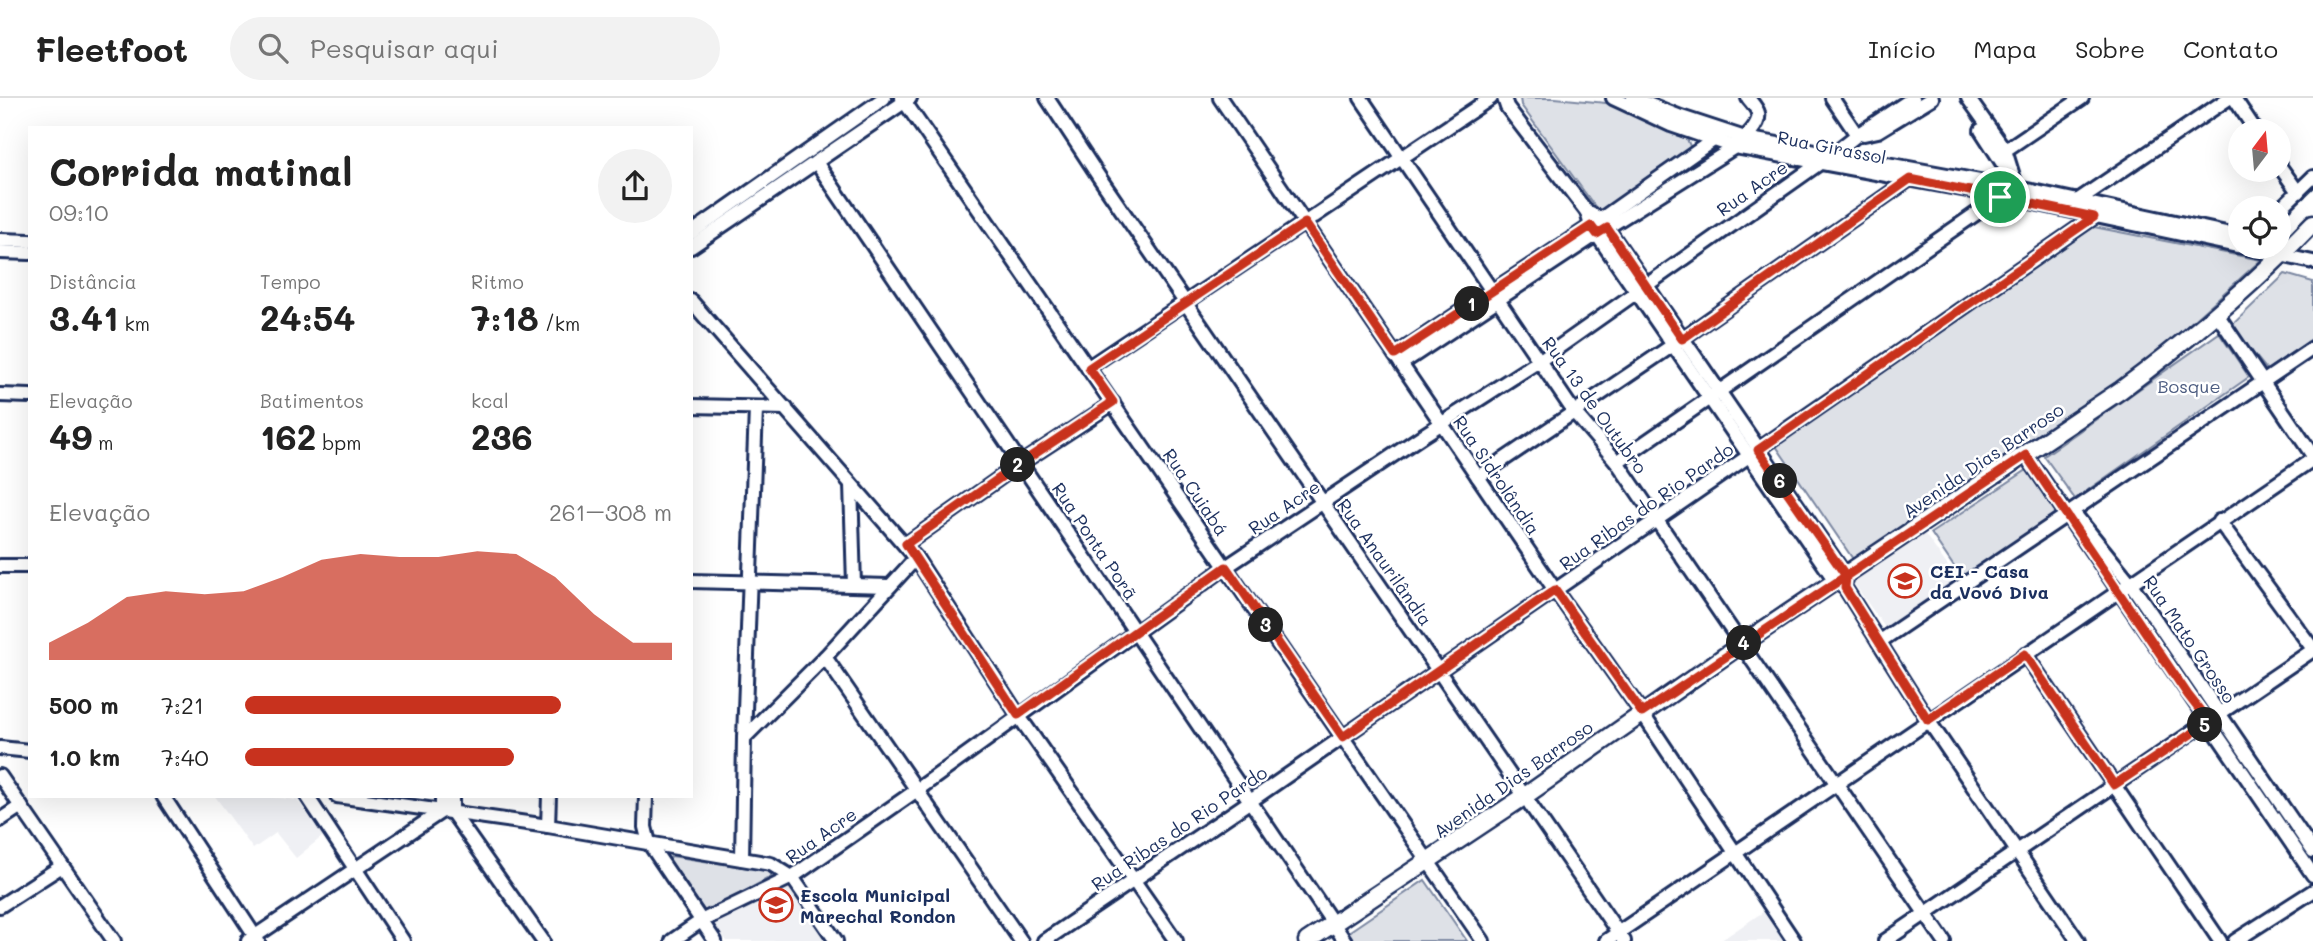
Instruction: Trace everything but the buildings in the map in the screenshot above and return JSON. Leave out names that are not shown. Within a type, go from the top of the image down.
[{"type":"main road","name":"Avenida Dias Barroso","points":[[2291,239],[2313,223]]},
{"type":"main road","name":"Avenida Dias Barroso","points":[[1307,941],[1525,796],[1742,644],[1843,582],[1930,517],[2122,390],[2177,349],[2217,314],[2268,259]]},
{"type":"street","points":[[693,245],[737,208],[884,98]]},
{"type":"street","name":"Rua Anaurilândia","points":[[1047,98],[1621,937]]},
{"type":"street","name":"Rua Sidrolândia","points":[[1220,98],[1555,590],[1642,713],[1794,941]]},
{"type":"street","name":"Rua 13 de Outubro","points":[[1361,98],[1574,412],[1617,462],[1944,941]]},
{"type":"street","points":[[1089,368],[1491,98]]},
{"type":"street","points":[[1504,98],[1507,107],[1599,227],[1843,582],[1928,720],[2078,941]]},
{"type":"street","points":[[1398,360],[1599,227],[1735,147],[1759,118],[1748,98]]},
{"type":"street","points":[[1832,98],[1857,135],[1878,131],[1932,98]]},
{"type":"street","name":"Rua Acre","points":[[672,941],[701,921],[792,877],[1226,567],[1539,361],[1913,98]]},
{"type":"street","points":[[1959,98],[2001,153]]},
{"type":"street","points":[[1968,98],[2001,153],[2017,194]]},
{"type":"street","points":[[2001,153],[2082,98]]},
{"type":"street","points":[[2077,201],[2231,98],[2247,119]]},
{"type":"street","points":[[693,232],[816,162],[905,99]]},
{"type":"street","name":"Rua Cuiabá","points":[[905,99],[1483,941]]},
{"type":"street","name":"Rua Girassol","points":[[1623,99],[1671,125],[1735,147],[2000,197],[2017,194],[2077,201],[2228,233]]},
{"type":"street","name":"Rua Girassol","points":[[1623,99],[1745,138],[1834,153],[2017,194],[2094,217],[2228,242]]},
{"type":"street","points":[[1599,227],[1728,131]]},
{"type":"street","name":"Rua Ponta Porã","points":[[816,162],[1345,941]]},
{"type":"street","points":[[2291,199],[2313,177]]},
{"type":"street","points":[[1478,477],[1678,342],[1910,179]]},
{"type":"street","points":[[2291,182],[2298,192]]},
{"type":"street","points":[[1617,462],[2000,197]]},
{"type":"street","name":"Rua Ribas do Rio Pardo","points":[[1044,941],[2094,217]]},
{"type":"street","points":[[0,240],[28,241]]},
{"type":"street","points":[[0,252],[28,253]]},
{"type":"street","name":"Rua Girassol","points":[[2291,256],[2313,262]]},
{"type":"street","points":[[693,303],[906,544],[1018,715],[1176,941]]},
{"type":"street","points":[[1606,941],[1621,937],[1734,853],[2313,458],[2217,314]]},
{"type":"street","points":[[1879,642],[2313,348]]},
{"type":"street","points":[[0,395],[28,396]]},
{"type":"street","points":[[906,544],[1113,402]]},
{"type":"street","points":[[693,407],[786,408]]},
{"type":"street","points":[[742,859],[756,409]]},
{"type":"street","name":"Rua Mato Grosso","points":[[2028,453],[2188,695],[2215,718],[2313,852]]},
{"type":"street","points":[[851,484],[854,585]]},
{"type":"street","name":"Rua Mato Grosso","points":[[2069,512],[2132,584],[2313,875]]},
{"type":"street","points":[[1885,941],[2313,649],[2219,522]]},
{"type":"street","points":[[744,738],[825,657],[916,558]]},
{"type":"street","points":[[0,566],[28,566]]},
{"type":"street","points":[[693,581],[890,586]]},
{"type":"street","points":[[2025,654],[2220,941]]},
{"type":"street","points":[[825,657],[1021,941]]},
{"type":"street","points":[[0,748],[28,751]]},
{"type":"street","points":[[0,776],[114,941]]},
{"type":"street","points":[[164,798],[254,939],[353,868],[447,812],[451,798]]},
{"type":"street","points":[[308,798],[403,941]]},
{"type":"street","points":[[349,798],[548,826],[771,864],[792,877],[836,941]]},
{"type":"street","points":[[443,798],[447,812],[542,941]]},
{"type":"street","points":[[548,826],[549,798]]},
{"type":"street","points":[[646,798],[645,827],[649,843],[715,941]]},
{"type":"street","points":[[0,820],[20,806]]},
{"type":"street","points":[[0,906],[62,866]]},
{"type":"street","points":[[2235,941],[2313,891]]},
{"type":"shaded area","name":"CEI - Casa da Vovó Diva","points":[[1924,533],[1957,579],[1886,629],[1853,582]]},
{"type":"shaded area","points":[[216,798],[297,800],[323,836],[296,858],[276,833],[253,849]]},
{"type":"shaded area","name":"Escola Municipal Marechal Rondon","points":[[788,887],[825,941],[727,941],[714,924]]},
{"type":"shaded area","points":[[1763,912],[1783,941],[1720,941]]},
{"type":"green space","points":[[1520,98],[1555,98],[1616,104],[1687,139],[1690,146],[1688,152],[1599,212],[1521,105]]},
{"type":"green space","points":[[2094,227],[2228,253],[2228,259],[2261,260],[2159,351],[2116,385],[1853,559],[1776,446]]},
{"type":"green space","name":"Bosque","points":[[2285,274],[2313,282],[2313,338],[2267,370],[2231,326]]},
{"type":"green space","name":"Bosque","points":[[2219,333],[2249,377],[2075,499],[2044,456]]},
{"type":"green space","points":[[2027,470],[2057,514],[1961,577],[1931,533]]},
{"type":"green space","points":[[671,856],[769,871],[772,876],[706,913],[669,860]]},
{"type":"green space","points":[[1425,880],[1467,941],[1352,941],[1347,933]]},
{"type":"place","name":"CEI - Casa da Vovó Diva","points":[[1905,581]]},
{"type":"place","name":"Escola Municipal Marechal Rondon","points":[[776,905]]},
{"type":"route","points":[[2000,197],[1910,179],[1682,339],[1607,228],[1597,234],[1591,226],[1395,355],[1305,223],[1089,368],[1113,402],[906,544],[1018,715],[1226,567],[1343,737],[1555,590],[1642,713],[1846,576],[1930,517],[2026,455],[2209,722],[2114,785],[2025,654],[1928,720],[1845,588],[1846,576],[1758,450],[2094,217],[2000,197]]}]
